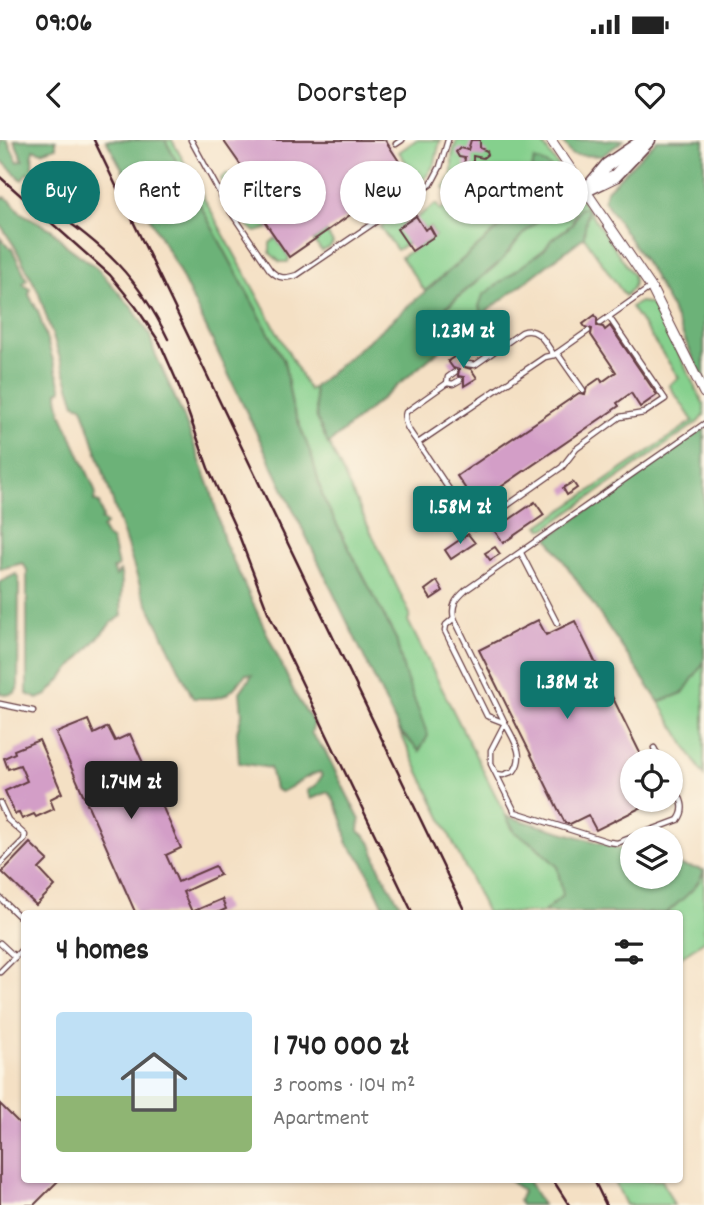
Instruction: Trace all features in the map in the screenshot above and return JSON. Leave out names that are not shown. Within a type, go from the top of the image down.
[{"type":"street","points":[[551,140],[566,161]]},
{"type":"street","points":[[588,187],[607,165],[647,140]]},
{"type":"street","points":[[588,192],[651,287],[704,393]]},
{"type":"lane","points":[[191,140],[227,206],[270,270],[277,277],[286,279],[297,275],[430,184],[440,167],[448,140]]},
{"type":"lane","points":[[396,144],[401,140]]},
{"type":"lane","points":[[600,323],[651,287]]},
{"type":"lane","points":[[460,380],[453,384],[447,383],[406,412],[404,419],[475,528],[562,467],[576,449],[620,417],[644,413],[665,399],[609,317]]},
{"type":"lane","points":[[472,372],[475,365],[528,330],[538,333],[583,390]]},
{"type":"lane","points":[[418,443],[588,331]]},
{"type":"lane","points":[[467,364],[475,365]]},
{"type":"lane","points":[[447,383],[448,377],[455,372]]},
{"type":"lane","points":[[496,774],[510,774],[518,766],[520,759],[454,618],[452,610],[459,596],[704,424]]},
{"type":"lane","points":[[521,553],[557,623]]},
{"type":"lane","points":[[454,618],[444,631],[487,716],[505,723]]},
{"type":"lane","points":[[479,699],[491,694]]},
{"type":"lane","points":[[0,704],[33,711]]},
{"type":"lane","points":[[505,723],[490,756],[515,812],[617,843],[678,820],[682,812]]},
{"type":"lane","points":[[0,803],[8,820],[25,835],[24,840],[0,864]]},
{"type":"lane","points":[[0,898],[21,918]]},
{"type":"lane","points":[[0,943],[15,957]]},
{"type":"lane","points":[[0,972],[21,950]]},
{"type":"green space","points":[[0,140],[7,140],[18,162],[23,160],[14,140],[56,140],[56,147],[42,152],[33,149],[32,161],[21,161],[21,179],[0,159]]},
{"type":"green space","points":[[106,140],[165,140],[176,161],[118,161]]},
{"type":"green space","points":[[165,140],[172,140],[184,161],[176,161]]},
{"type":"green space","points":[[416,140],[440,140],[435,163],[426,177],[426,161],[405,161],[399,152]]},
{"type":"green space","points":[[457,140],[540,140],[555,161],[452,161]]},
{"type":"green space","points":[[561,140],[624,140],[602,156],[572,155]]},
{"type":"green space","points":[[657,140],[704,140],[704,382],[670,306],[649,268],[604,200],[606,191]]},
{"type":"green space","points":[[5,197],[21,213],[21,224],[42,224],[51,229],[67,246],[97,268],[133,309],[150,335],[154,351],[184,418],[211,490],[224,541],[296,696],[314,724],[311,733],[325,751],[360,820],[359,831],[371,844],[380,869],[403,910],[386,910],[363,862],[346,842],[341,816],[328,792],[311,799],[307,791],[315,786],[322,776],[320,772],[281,792],[275,789],[270,768],[239,763],[237,732],[242,714],[240,692],[252,675],[246,674],[224,696],[193,698],[142,592],[82,406],[75,404],[38,291],[0,224],[0,199]]},
{"type":"green space","points":[[205,200],[309,390],[314,387],[317,419],[410,614],[408,621],[514,832],[535,845],[557,866],[563,895],[546,910],[486,910],[399,730],[419,750],[396,639],[323,498],[312,457],[292,406],[284,361],[205,214]]},
{"type":"green space","points":[[436,204],[440,210],[440,224],[504,224],[425,291],[401,257],[435,236],[430,227],[425,230],[420,224],[426,224],[426,211]]},
{"type":"green space","points":[[588,210],[633,275],[634,284],[625,296],[584,237]]},
{"type":"green space","points":[[205,214],[284,361],[292,406],[312,457],[323,498],[396,639],[405,675],[428,736],[419,751],[399,730],[177,267],[153,224],[205,224]]},
{"type":"green space","points":[[266,224],[269,228],[256,232],[248,226]]},
{"type":"green space","points":[[384,224],[405,224],[407,244],[397,250],[380,227]]},
{"type":"green space","points":[[504,224],[534,224],[501,261],[446,307],[446,318],[453,325],[461,327],[461,332],[328,444],[317,419],[314,387]]},
{"type":"green space","points":[[534,224],[572,224],[479,306],[482,315],[461,332],[460,327],[453,325],[446,318],[446,308],[501,261]]},
{"type":"green space","points":[[586,224],[584,237],[482,315],[479,306],[483,295],[545,249],[551,240],[572,225]]},
{"type":"green space","points":[[326,231],[333,243],[322,251],[313,241]]},
{"type":"green space","points":[[0,237],[12,249],[27,279],[23,284],[30,289],[29,295],[38,311],[62,390],[58,392],[61,413],[93,485],[96,494],[94,501],[99,503],[103,518],[101,520],[106,525],[102,528],[112,541],[118,566],[113,569],[116,576],[120,571],[122,581],[122,616],[111,623],[47,695],[38,699],[27,694],[27,570],[23,563],[0,569]]},
{"type":"green space","points":[[276,238],[289,257],[288,262],[280,262],[270,253],[270,243]]},
{"type":"green space","points":[[640,302],[648,303],[657,309],[704,405],[704,415],[698,422],[542,529],[539,526],[693,421],[669,385],[679,378],[631,307]]},
{"type":"green space","points":[[704,428],[704,662],[683,693],[659,702],[548,538]]},
{"type":"green space","points":[[16,574],[19,577],[18,687],[15,693],[6,695],[0,693],[0,582]]},
{"type":"green space","points":[[704,662],[704,776],[659,702],[683,693]]},
{"type":"green space","points":[[506,816],[620,849],[620,889],[683,889],[683,866],[704,870],[693,888],[670,910],[546,910],[563,895],[557,866],[535,845],[515,832]]},
{"type":"green space","points":[[704,873],[704,941],[683,955],[683,910],[670,910],[693,889]]},
{"type":"green space","points":[[513,1183],[530,1183],[542,1205],[521,1205],[519,1201],[523,1191]]},
{"type":"green space","points":[[615,1183],[663,1183],[674,1205],[626,1205]]},
{"type":"building","points":[[223,140],[385,140],[399,161],[340,161],[340,222],[289,257],[266,224],[326,224],[326,161],[238,161]]},
{"type":"building","points":[[471,140],[480,140],[480,148],[488,154],[483,158],[473,156],[473,161],[465,161],[465,158],[459,157],[456,152],[460,148],[468,150]]},
{"type":"building","points":[[404,224],[421,224],[425,230],[430,227],[435,236],[412,251],[397,229]]},
{"type":"building","points":[[595,315],[597,326],[605,330],[610,326],[657,395],[640,407],[631,393],[617,403],[619,406],[476,504],[457,476],[579,393],[585,394],[587,387],[600,378],[602,382],[616,372],[591,335],[592,329],[583,324]]},
{"type":"building","points":[[457,355],[460,360],[465,360],[462,363],[464,367],[471,369],[477,378],[464,386],[464,377],[458,376],[459,370],[453,368],[448,361]]},
{"type":"building","points":[[573,482],[577,488],[567,495],[563,488]]},
{"type":"building","points":[[535,502],[544,515],[503,543],[494,530]]},
{"type":"building","points":[[468,534],[475,543],[451,559],[445,550]]},
{"type":"building","points":[[495,547],[500,554],[490,560],[485,553]]},
{"type":"building","points":[[437,581],[443,591],[431,599],[425,590]]},
{"type":"building","points":[[538,620],[546,635],[575,621],[638,749],[620,749],[620,812],[632,812],[596,830],[588,815],[570,824],[565,823],[479,650]]},
{"type":"building","points":[[88,720],[94,734],[108,727],[115,741],[130,734],[181,848],[166,855],[178,882],[215,866],[220,875],[183,892],[191,910],[134,910],[56,733]]},
{"type":"building","points":[[39,740],[62,793],[50,799],[54,809],[36,817],[34,814],[22,819],[19,813],[15,814],[5,791],[27,781],[20,765],[8,769],[4,758],[15,753],[14,750]]},
{"type":"building","points":[[30,843],[48,860],[39,869],[55,886],[36,905],[2,872]]},
{"type":"building","points":[[222,899],[226,909],[224,910],[197,910]]},
{"type":"building","points":[[0,1104],[21,1125],[21,1183],[56,1183],[34,1205],[0,1205]]},
{"type":"railway","points":[[94,140],[464,910]]},
{"type":"railway","points":[[0,177],[110,275],[160,343],[268,612],[411,910]]},
{"type":"railway","points":[[71,224],[102,249],[132,280],[168,339]]},
{"type":"railway","points":[[555,1183],[569,1205]]},
{"type":"railway","points":[[595,1183],[606,1205]]}]
